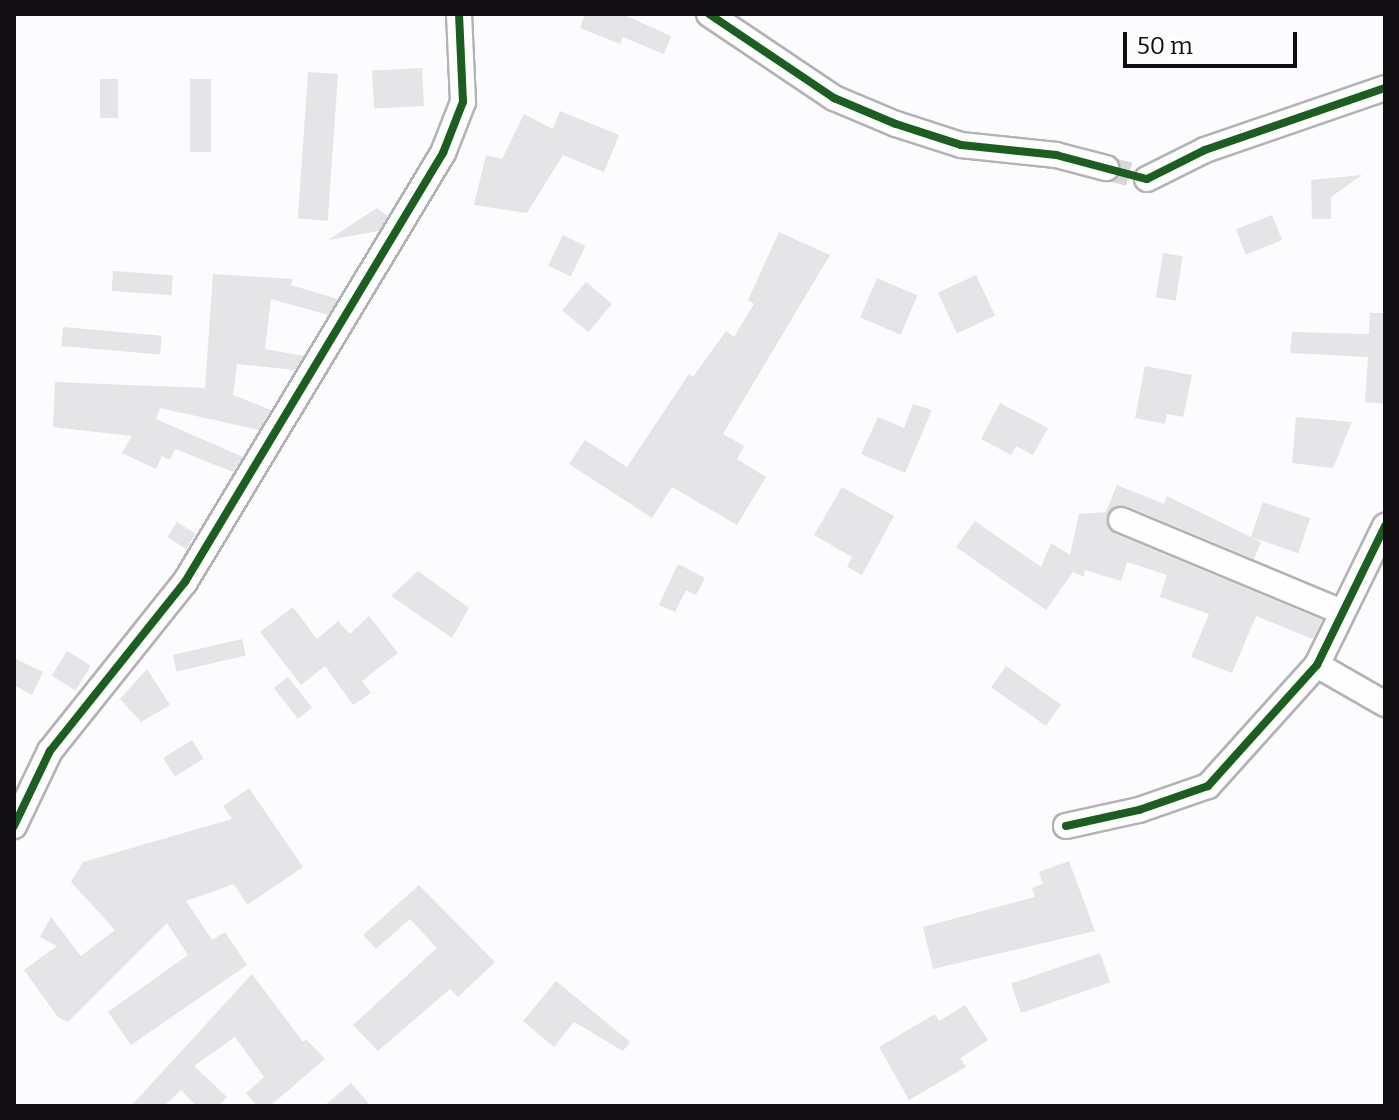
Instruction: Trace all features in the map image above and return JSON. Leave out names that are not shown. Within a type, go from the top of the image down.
[{"type":"street","points":[[14,826],[50,751],[185,582],[443,153],[463,102],[459,14]]},
{"type":"street","points":[[709,14],[834,98],[896,124],[961,145],[1056,155],[1106,168]]},
{"type":"street","points":[[1147,179],[1205,150],[1385,88]]},
{"type":"street","points":[[1121,520],[1342,612]]},
{"type":"street","points":[[1066,826],[1139,810],[1208,786],[1317,665],[1385,526]]},
{"type":"street","points":[[1317,665],[1385,704]]},
{"type":"building","points":[[585,14],[622,14],[671,36],[664,54],[623,37],[620,44],[580,28]]},
{"type":"building","points":[[422,68],[424,106],[374,109],[372,71]]},
{"type":"building","points":[[308,72],[338,74],[328,221],[298,219]]},
{"type":"building","points":[[100,79],[118,79],[118,118],[100,118]]},
{"type":"building","points":[[190,79],[211,79],[211,152],[190,152]]},
{"type":"building","points":[[560,111],[619,135],[604,172],[563,155],[527,213],[474,205],[486,155],[502,159],[524,114],[553,129]]},
{"type":"building","points":[[1362,175],[1331,197],[1331,219],[1312,219],[1311,180]]},
{"type":"building","points":[[377,208],[388,216],[379,231],[328,240]]},
{"type":"building","points":[[1272,215],[1282,240],[1246,255],[1236,230]]},
{"type":"building","points":[[779,232],[830,255],[723,434],[744,446],[737,459],[766,477],[737,525],[672,487],[652,518],[569,464],[585,440],[627,467],[689,374],[693,377],[726,331],[734,337],[754,304],[748,300]]},
{"type":"building","points":[[563,235],[585,246],[571,277],[548,266]]},
{"type":"building","points":[[1163,253],[1183,256],[1176,301],[1156,297]]},
{"type":"building","points":[[113,271],[173,275],[171,295],[112,291]]},
{"type":"building","points":[[213,274],[293,279],[291,285],[338,299],[328,315],[271,299],[265,349],[304,356],[295,370],[237,364],[233,395],[271,410],[259,430],[160,408],[156,419],[243,457],[233,472],[175,449],[170,460],[162,456],[156,469],[122,453],[132,436],[53,427],[55,382],[205,388]]},
{"type":"building","points":[[976,275],[995,316],[957,334],[938,293]]},
{"type":"building","points":[[877,278],[918,295],[901,335],[860,318]]},
{"type":"building","points":[[586,282],[612,304],[588,332],[562,310]]},
{"type":"building","points":[[1370,313],[1385,313],[1385,404],[1365,402],[1368,357],[1290,353],[1292,332],[1369,334]]},
{"type":"building","points":[[63,327],[162,336],[160,355],[61,346]]},
{"type":"building","points":[[1145,366],[1192,375],[1183,417],[1167,414],[1165,424],[1135,418]]},
{"type":"building","points":[[1000,403],[1048,428],[1033,455],[1016,446],[1011,455],[981,439]]},
{"type":"building","points":[[913,404],[932,410],[905,473],[861,454],[878,417],[904,428]]},
{"type":"building","points":[[1296,417],[1352,422],[1333,468],[1292,463]]},
{"type":"building","points":[[1117,485],[1164,504],[1167,496],[1261,542],[1254,559],[1127,506],[1113,508],[1107,515],[1115,534],[1322,620],[1313,639],[1256,616],[1232,673],[1191,657],[1209,614],[1160,597],[1167,575],[1127,562],[1121,581],[1085,570],[1084,577],[1073,572],[1046,610],[956,547],[975,521],[1041,567],[1051,543],[1070,555],[1079,514],[1106,512]]},
{"type":"building","points":[[842,487],[894,516],[862,575],[847,567],[852,557],[814,535]]},
{"type":"building","points":[[1263,502],[1310,518],[1298,553],[1251,537]]},
{"type":"building","points":[[177,522],[196,534],[186,549],[167,537]]},
{"type":"building","points":[[678,564],[705,578],[696,595],[686,590],[675,612],[659,605]]},
{"type":"building","points":[[418,571],[469,608],[452,638],[391,596]]},
{"type":"building","points":[[293,607],[317,639],[338,621],[350,634],[369,616],[398,653],[362,681],[371,693],[353,705],[325,666],[301,685],[260,632]]},
{"type":"building","points":[[242,639],[246,656],[177,672],[173,655]]},
{"type":"building","points":[[67,651],[91,666],[75,690],[52,676]]},
{"type":"building","points":[[14,658],[43,672],[32,695],[14,685]]},
{"type":"building","points":[[1006,666],[1061,704],[1046,726],[991,687]]},
{"type":"building","points":[[147,669],[170,705],[141,722],[120,699]]},
{"type":"building","points":[[288,677],[312,708],[298,719],[274,688]]},
{"type":"building","points":[[192,740],[204,759],[175,777],[163,758]]},
{"type":"building","points":[[249,788],[303,867],[247,905],[234,884],[186,901],[212,940],[225,932],[247,965],[131,1045],[108,1012],[188,955],[167,923],[68,1022],[58,1017],[24,970],[57,946],[40,937],[51,917],[81,956],[115,930],[71,882],[83,862],[232,819],[223,806]]},
{"type":"building","points":[[1069,861],[1095,931],[933,969],[923,927],[1035,897],[1032,888],[1043,884],[1039,872]]},
{"type":"building","points":[[419,885],[495,962],[458,997],[450,989],[378,1051],[353,1025],[437,948],[410,919],[376,949],[363,935]]},
{"type":"building","points":[[1100,953],[1110,982],[1021,1013],[1011,984]]},
{"type":"building","points":[[252,974],[303,1042],[306,1039],[325,1059],[270,1106],[257,1106],[246,1093],[264,1077],[235,1037],[194,1066],[227,1097],[219,1106],[196,1106],[181,1090],[164,1106],[131,1106]]},
{"type":"building","points":[[556,981],[630,1042],[623,1051],[574,1022],[554,1047],[523,1021]]},
{"type":"building","points":[[965,1005],[988,1040],[960,1058],[966,1067],[909,1100],[879,1047],[935,1014],[939,1021]]},
{"type":"building","points":[[351,1083],[371,1106],[324,1106]]},
{"type":"tunnel","points":[[1106,168],[1147,179]]},
{"type":"cycle path","points":[[14,826],[50,751],[185,582],[443,153],[463,102],[459,14]]},
{"type":"cycle path","points":[[709,14],[834,98],[896,124],[961,145],[1056,155],[1147,179],[1205,150],[1385,88]]},
{"type":"cycle path","points":[[1066,826],[1139,810],[1208,786],[1317,665],[1385,526]]}]
